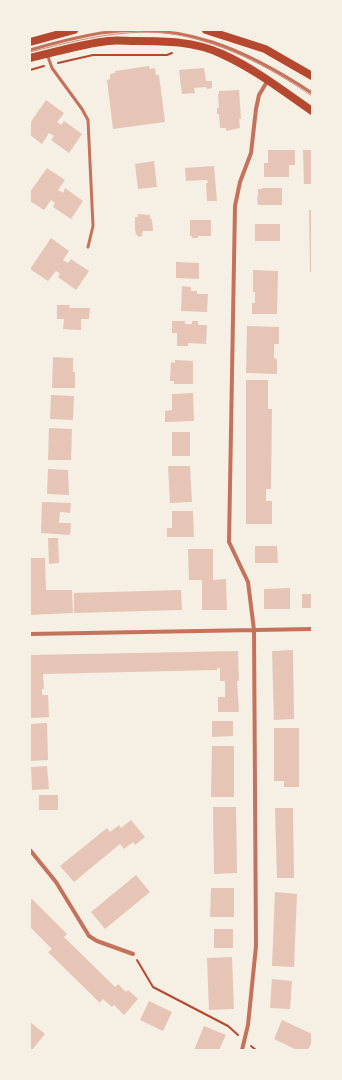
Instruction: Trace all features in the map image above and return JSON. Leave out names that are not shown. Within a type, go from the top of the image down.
[{"type":"main road","points":[[30,42],[74,30]]},
{"type":"main road","points":[[208,30],[265,50],[312,76]]},
{"type":"main road","points":[[30,58],[109,40],[174,41],[189,43],[221,53],[268,80],[312,112]]},
{"type":"street","points":[[242,1050],[248,1025],[256,946],[254,630],[248,582],[229,542],[235,206],[240,182],[251,154],[259,95],[268,80]]},
{"type":"street","points":[[30,634],[312,629]]},
{"type":"street","points":[[30,850],[56,882],[89,936],[97,941],[133,954]]},
{"type":"lane","points":[[30,50],[75,38],[102,33],[130,30],[164,31],[201,38],[238,51],[276,71],[312,93]]},
{"type":"lane","points":[[47,54],[51,64],[88,120],[93,226],[88,247]]},
{"type":"path","points":[[30,70],[93,55],[167,56],[173,52]]},
{"type":"path","points":[[133,954],[153,987],[228,1026],[245,1041]]},
{"type":"building","points":[[149,66],[150,69],[155,68],[156,75],[159,75],[165,122],[113,129],[107,80],[110,79],[110,74],[115,73],[115,71]]},
{"type":"building","points":[[204,68],[206,81],[212,81],[212,88],[194,88],[195,93],[182,94],[179,70]]},
{"type":"building","points":[[239,90],[241,119],[239,119],[240,128],[226,131],[226,128],[220,128],[219,114],[217,114],[217,108],[219,108],[218,94],[219,91]]},
{"type":"building","points":[[46,100],[64,113],[57,122],[61,125],[64,121],[82,134],[69,153],[51,140],[54,136],[49,133],[42,144],[30,135],[30,123]]},
{"type":"building","points":[[268,150],[295,150],[295,165],[289,165],[289,177],[264,177],[264,163],[268,163]]},
{"type":"building","points":[[303,150],[312,150],[312,184],[304,184]]},
{"type":"building","points":[[154,161],[157,187],[138,189],[135,164]]},
{"type":"building","points":[[214,166],[217,201],[207,201],[207,180],[186,181],[185,168]]},
{"type":"building","points":[[47,168],[65,180],[58,190],[63,193],[65,188],[83,201],[71,219],[53,207],[55,203],[51,200],[44,210],[30,201],[30,192]]},
{"type":"building","points":[[282,188],[282,205],[258,205],[258,189]]},
{"type":"building","points":[[309,210],[312,210],[312,272],[310,272]]},
{"type":"building","points":[[138,214],[150,215],[153,231],[143,231],[142,236],[139,237],[135,230],[135,217],[138,217]]},
{"type":"building","points":[[190,220],[211,220],[211,236],[198,236],[198,238],[192,238],[192,236],[190,236]]},
{"type":"building","points":[[255,224],[280,224],[280,241],[255,241]]},
{"type":"building","points":[[51,238],[69,251],[63,260],[68,263],[71,259],[89,271],[76,290],[58,277],[60,274],[56,271],[48,281],[30,269]]},
{"type":"building","points":[[176,262],[199,263],[199,279],[176,278]]},
{"type":"building","points":[[253,270],[278,271],[277,314],[252,314],[252,303],[255,303],[255,292],[253,292]]},
{"type":"building","points":[[182,286],[191,287],[191,291],[197,291],[197,294],[208,294],[207,312],[181,311]]},
{"type":"building","points":[[57,305],[70,305],[69,308],[90,308],[89,319],[81,319],[81,330],[63,329],[64,319],[57,319]]},
{"type":"building","points":[[172,321],[185,321],[185,324],[192,324],[192,321],[198,321],[198,325],[207,325],[206,344],[188,343],[188,346],[177,346],[177,333],[172,333]]},
{"type":"building","points":[[247,326],[279,327],[279,344],[274,344],[274,358],[277,359],[277,374],[246,373]]},
{"type":"building","points":[[53,357],[73,358],[75,388],[52,388]]},
{"type":"building","points":[[175,360],[193,361],[193,384],[174,384],[174,381],[170,381],[171,362],[175,363]]},
{"type":"building","points":[[246,380],[268,380],[268,409],[272,409],[271,489],[266,489],[266,501],[272,501],[272,524],[246,524]]},
{"type":"building","points":[[193,393],[194,421],[165,422],[165,411],[172,410],[172,394]]},
{"type":"building","points":[[51,395],[74,396],[73,420],[50,419]]},
{"type":"building","points":[[49,428],[72,429],[71,460],[48,460]]},
{"type":"building","points":[[172,432],[190,432],[190,456],[172,456]]},
{"type":"building","points":[[168,466],[190,466],[192,502],[170,503]]},
{"type":"building","points":[[48,469],[68,470],[69,495],[47,494]]},
{"type":"building","points":[[42,502],[71,503],[70,513],[60,512],[59,523],[71,523],[70,535],[41,533]]},
{"type":"building","points":[[172,511],[193,511],[194,537],[167,537],[167,528],[172,528]]},
{"type":"building","points":[[48,538],[58,538],[59,563],[49,564]]},
{"type":"building","points":[[255,546],[277,546],[278,563],[255,563]]},
{"type":"building","points":[[188,549],[213,549],[213,580],[226,579],[227,610],[202,610],[202,580],[189,580]]},
{"type":"building","points":[[30,558],[45,558],[46,590],[72,590],[73,613],[30,615]]},
{"type":"building","points":[[290,588],[290,609],[264,609],[264,589]]},
{"type":"building","points":[[181,590],[182,610],[74,613],[74,593]]},
{"type":"building","points":[[302,594],[312,594],[312,608],[302,608]]},
{"type":"building","points":[[293,650],[294,719],[274,720],[272,651]]},
{"type":"building","points":[[238,651],[239,681],[237,681],[239,712],[218,712],[218,697],[225,697],[225,681],[220,681],[220,668],[217,668],[217,670],[43,674],[44,689],[42,689],[42,695],[48,695],[49,717],[31,718],[30,655]]},
{"type":"building","points":[[212,721],[233,721],[233,736],[212,737]]},
{"type":"building","points":[[47,723],[48,760],[30,761],[30,724]]},
{"type":"building","points":[[274,728],[299,728],[299,787],[284,787],[284,781],[274,781]]},
{"type":"building","points":[[212,746],[234,746],[234,797],[211,797]]},
{"type":"building","points":[[47,766],[49,789],[32,790],[31,767]]},
{"type":"building","points":[[39,795],[58,795],[58,810],[39,810]]},
{"type":"building","points":[[213,807],[236,807],[237,873],[214,874]]},
{"type":"building","points":[[275,808],[293,808],[294,878],[277,878]]},
{"type":"building","points":[[131,820],[145,837],[135,845],[133,842],[124,849],[120,844],[74,882],[60,866],[107,828],[110,832],[119,825],[121,828]]},
{"type":"building","points":[[136,875],[150,892],[105,929],[91,912]]},
{"type":"building","points":[[211,888],[234,888],[234,917],[210,917]]},
{"type":"building","points":[[275,892],[297,894],[294,967],[272,966]]},
{"type":"building","points":[[32,899],[67,934],[64,937],[115,987],[118,984],[126,992],[128,990],[138,999],[124,1015],[114,1005],[112,1007],[103,999],[100,1003],[48,952],[52,949],[30,927],[30,900]]},
{"type":"building","points":[[214,929],[233,929],[233,948],[214,948]]},
{"type":"building","points":[[232,957],[234,1009],[209,1010],[207,958]]},
{"type":"building","points":[[272,979],[292,981],[290,1009],[270,1008]]},
{"type":"building","points":[[149,1001],[172,1012],[163,1031],[140,1020]]},
{"type":"building","points":[[282,1020],[312,1034],[312,1041],[308,1050],[297,1050],[274,1039]]},
{"type":"building","points":[[30,1022],[45,1034],[32,1050],[30,1050]]},
{"type":"building","points":[[204,1026],[226,1035],[219,1050],[194,1050]]},
{"type":"tram line","points":[[30,52],[80,40],[114,34],[148,32],[185,36],[204,41],[242,56],[279,75],[312,96]]}]
